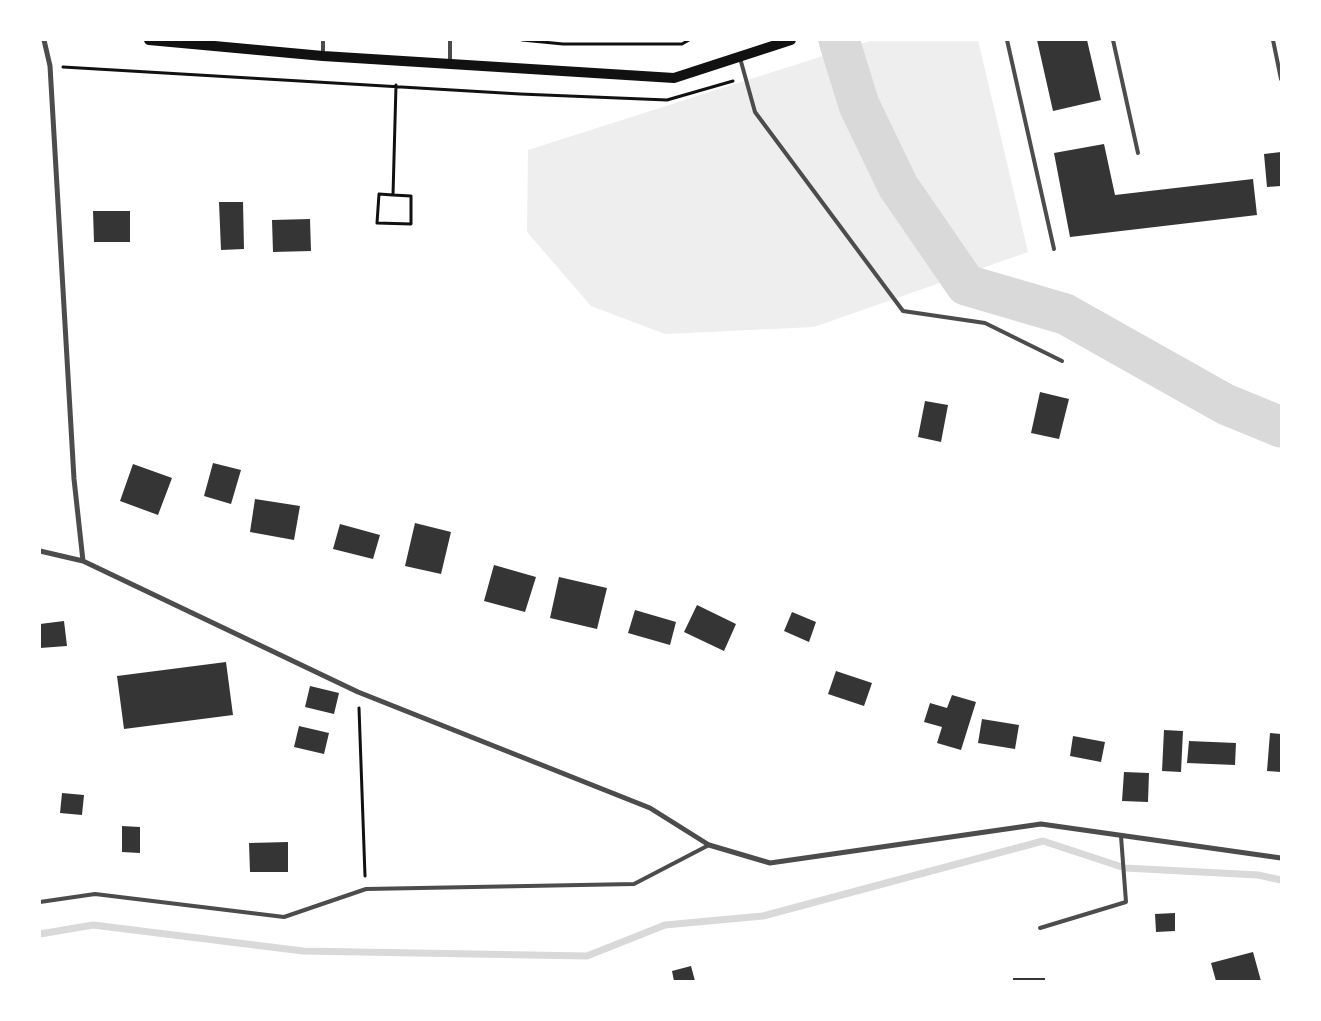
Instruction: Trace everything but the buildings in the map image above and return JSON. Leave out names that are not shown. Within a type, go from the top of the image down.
[{"type":"main road","points":[[148,40],[323,56],[674,78],[751,55],[792,40]]},
{"type":"street","points":[[44,40],[50,66],[74,479],[83,561]]},
{"type":"street","points":[[40,551],[83,561],[358,692],[650,808],[709,845],[770,863],[1041,824],[1281,858]]},
{"type":"lane","points":[[323,40],[323,56]]},
{"type":"lane","points":[[450,40],[450,64]]},
{"type":"lane","points":[[1007,40],[1054,249]]},
{"type":"lane","points":[[1113,40],[1138,153]]},
{"type":"lane","points":[[1273,40],[1281,79]]},
{"type":"lane","points":[[740,58],[754,112],[903,311],[985,323],[1062,361]]},
{"type":"lane","points":[[1040,928],[1126,902],[1122,836]]},
{"type":"lane","points":[[40,902],[95,894],[284,917],[366,890],[634,884],[709,845]]},
{"type":"path","points":[[522,40],[563,44],[612,42],[682,44],[689,40]]},
{"type":"path","points":[[50,66],[396,85],[520,94],[667,100],[745,77]]},
{"type":"path","points":[[394,195],[396,85]]},
{"type":"path","points":[[378,194],[394,195],[411,196],[411,224],[377,223],[378,194]]},
{"type":"path","points":[[358,692],[366,890]]},
{"type":"shaded area","points":[[873,40],[978,40],[1028,252],[814,327],[665,334],[591,306],[527,232],[528,150]]},
{"type":"waterway","points":[[839,40],[859,105],[898,186],[966,285],[1065,314],[1225,404],[1281,427]]},
{"type":"waterway","points":[[40,934],[93,925],[303,951],[587,956],[665,925],[763,916],[1043,841],[1125,868],[1258,875],[1281,880]]}]
